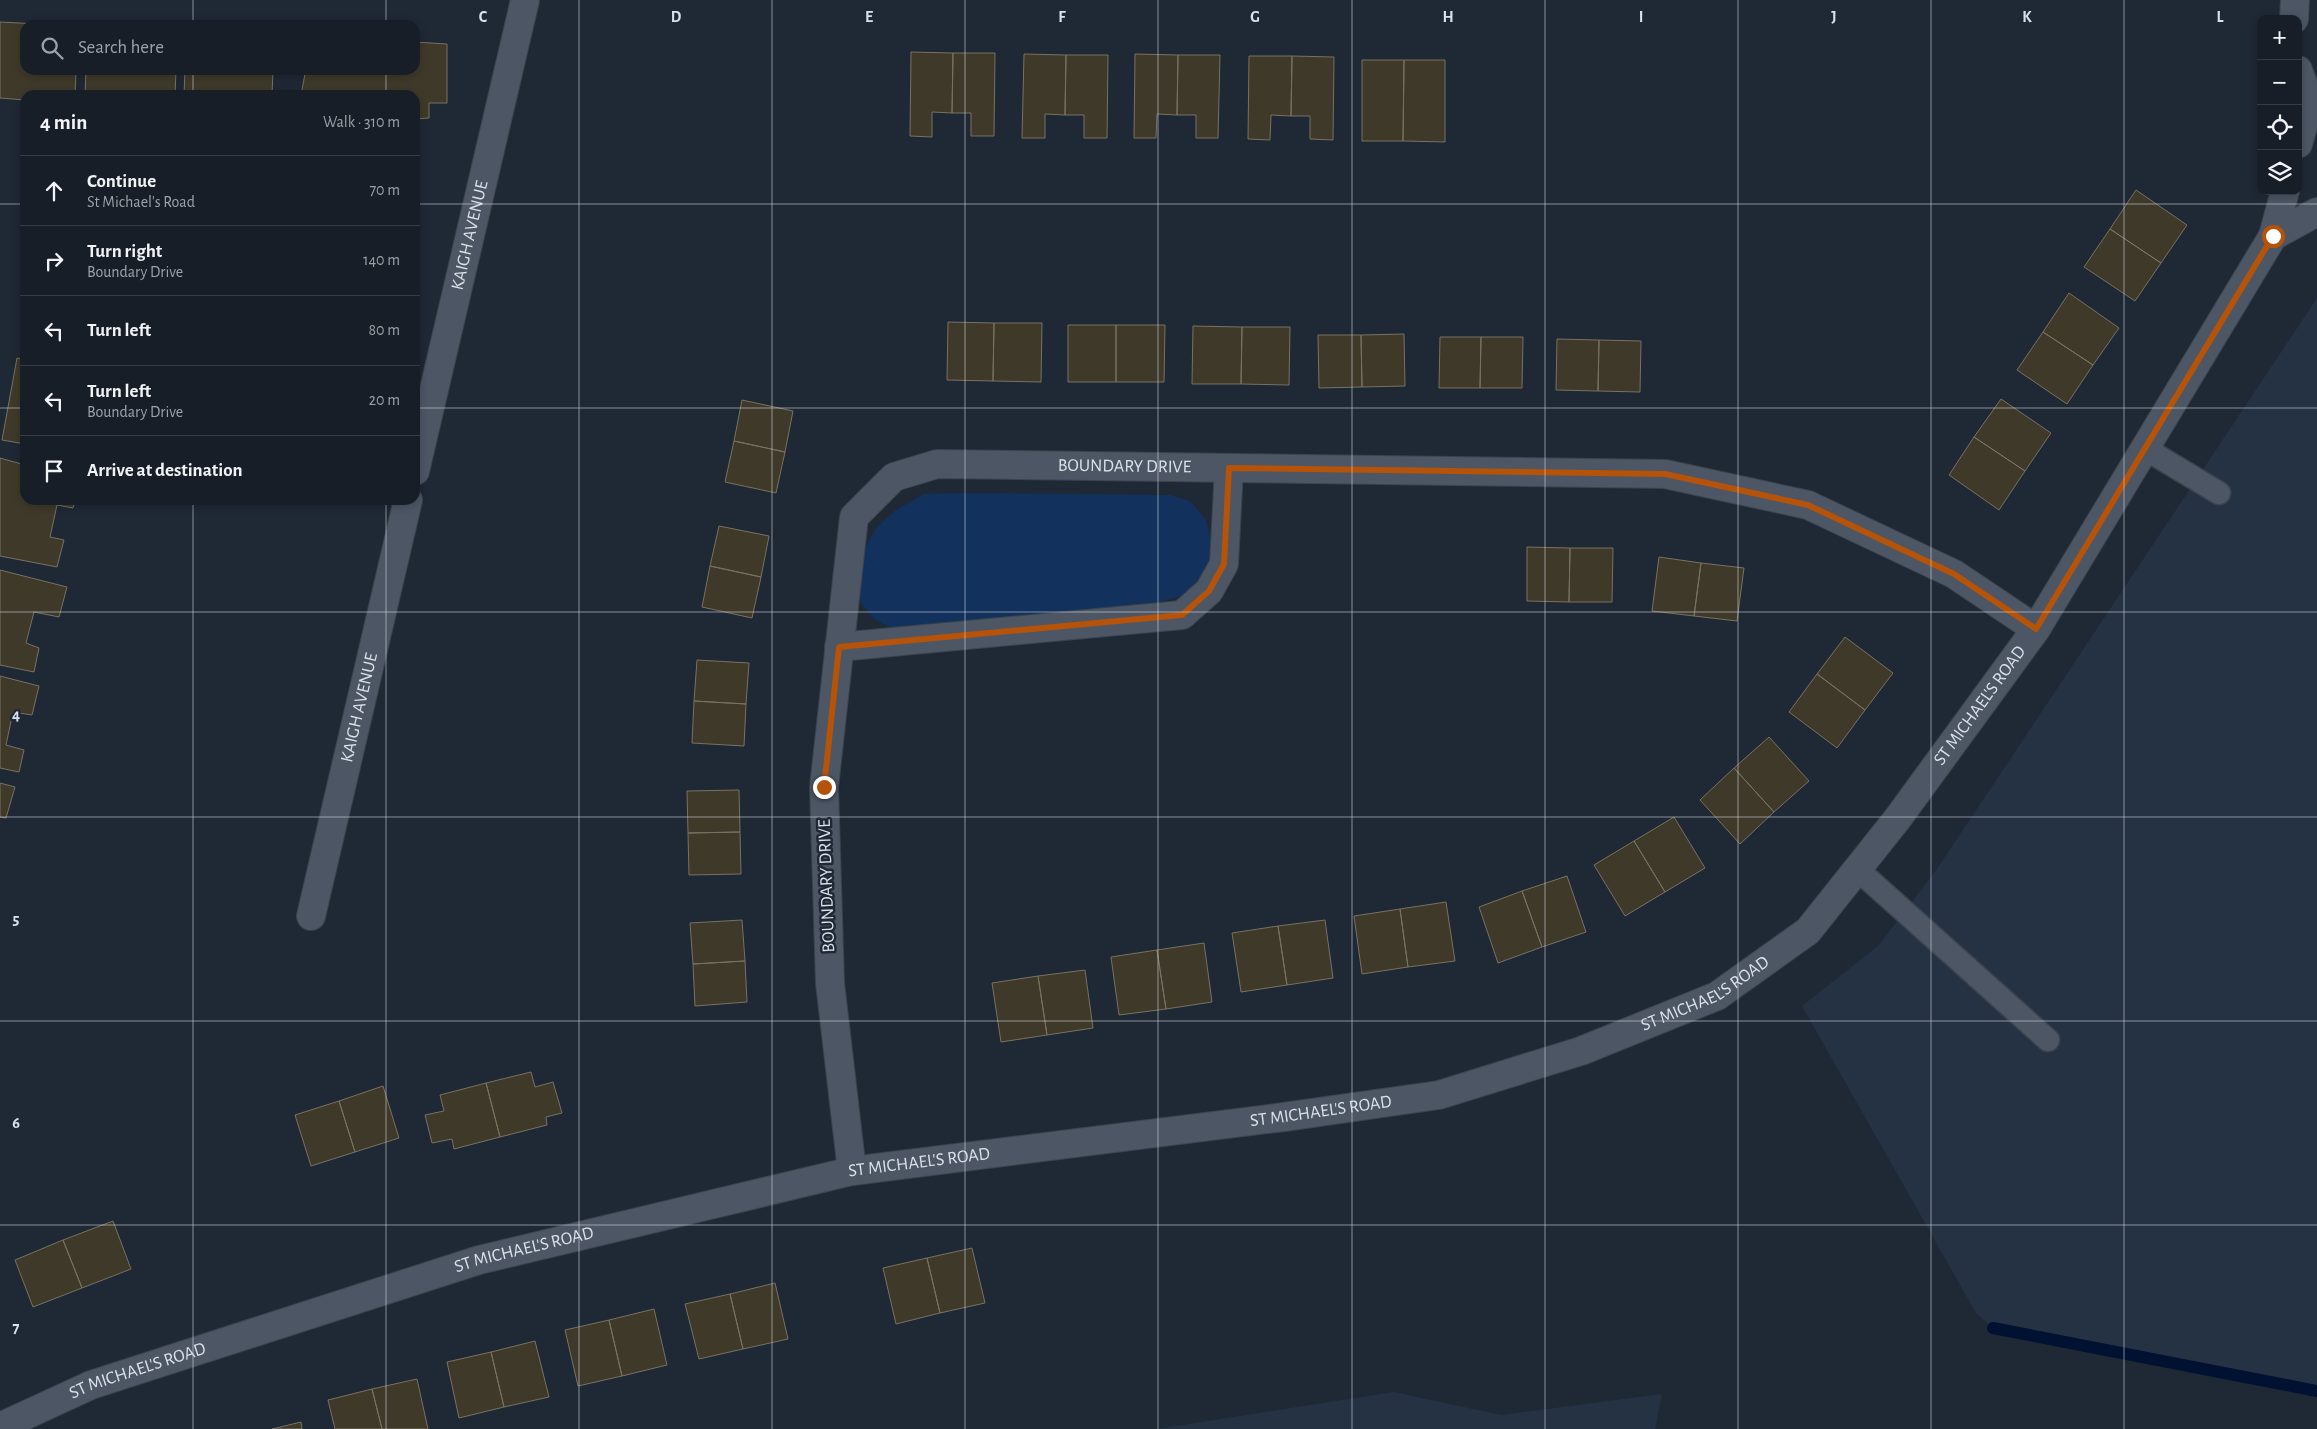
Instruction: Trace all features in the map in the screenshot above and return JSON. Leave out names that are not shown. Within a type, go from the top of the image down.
[{"type":"street","name":"KAIGH AVENUE","points":[[420,449],[525,0]]},
{"type":"street","points":[[2294,15],[2295,0]]},
{"type":"street","points":[[2302,79],[2314,106],[2302,134]]},
{"type":"street","points":[[2273,236],[2284,195]]},
{"type":"street","points":[[2273,236],[2317,212]]},
{"type":"street","name":"ST MICHAEL'S ROAD","points":[[0,1427],[90,1385],[479,1260],[852,1171],[1284,1117],[1439,1095],[1581,1051],[1718,996],[1808,931],[1898,818],[2036,629],[2273,236]]},
{"type":"street","name":"BOUNDARY DRIVE","points":[[852,1171],[830,983],[824,787],[854,517],[894,477],[937,464],[1665,474],[1808,505],[1954,574],[2036,629]]},
{"type":"street","points":[[839,647],[1182,615],[1209,591],[1224,564],[1229,468]]},
{"type":"street","name":"KAIGH AVENUE","points":[[311,916],[407,505]]},
{"type":"lane","points":[[2144,448],[2218,493]]},
{"type":"lane","points":[[1857,869],[2048,1040]]},
{"type":"shaded area","points":[[2317,298],[2317,1387],[1993,1328],[1976,1313],[1802,1006],[1878,946],[1937,869]]},
{"type":"shaded area","points":[[924,494],[1170,495],[1190,501],[1206,520],[1213,545],[1207,570],[1196,586],[1181,596],[1161,602],[909,628],[891,628],[873,618],[861,603],[856,581],[863,553],[875,529],[896,510]]},
{"type":"shaded area","points":[[1394,1392],[1501,1415],[1662,1394],[1655,1429],[1157,1429]]},
{"type":"building","points":[[0,22],[20,23],[20,75],[76,75],[75,90],[20,90],[20,100],[0,98]]},
{"type":"building","points":[[420,42],[447,44],[447,103],[429,103],[429,118],[420,119],[420,90],[302,90],[305,75],[420,75]]},
{"type":"building","points":[[911,52],[953,53],[952,113],[932,112],[932,137],[910,136]]},
{"type":"building","points":[[953,53],[995,53],[994,136],[971,136],[971,113],[952,113]]},
{"type":"building","points":[[1024,54],[1066,55],[1065,115],[1045,114],[1045,138],[1022,138]]},
{"type":"building","points":[[1135,54],[1178,55],[1177,115],[1157,114],[1156,138],[1134,138]]},
{"type":"building","points":[[1066,55],[1108,55],[1107,138],[1084,138],[1084,115],[1065,115]]},
{"type":"building","points":[[1178,55],[1220,55],[1218,138],[1196,138],[1196,115],[1177,115]]},
{"type":"building","points":[[1249,56],[1292,56],[1291,116],[1271,115],[1270,140],[1248,139]]},
{"type":"building","points":[[1292,56],[1334,57],[1333,140],[1310,139],[1310,116],[1291,116]]},
{"type":"building","points":[[1362,60],[1404,60],[1403,141],[1362,141]]},
{"type":"building","points":[[1404,60],[1445,60],[1445,142],[1403,141]]},
{"type":"building","points":[[86,75],[176,75],[175,90],[85,90]]},
{"type":"building","points":[[185,75],[273,75],[272,90],[184,90]]},
{"type":"building","points":[[2136,190],[2187,225],[2161,263],[2110,229]]},
{"type":"building","points":[[2110,229],[2161,263],[2135,301],[2084,267]]},
{"type":"building","points":[[2069,293],[2119,328],[2093,365],[2043,332]]},
{"type":"building","points":[[948,322],[994,323],[993,381],[947,380]]},
{"type":"building","points":[[994,323],[1042,323],[1041,382],[993,381]]},
{"type":"building","points":[[1068,325],[1116,325],[1116,382],[1068,382]]},
{"type":"building","points":[[1116,325],[1165,325],[1164,382],[1116,382]]},
{"type":"building","points":[[1193,326],[1242,327],[1241,384],[1192,384]]},
{"type":"building","points":[[1242,327],[1290,327],[1289,385],[1241,384]]},
{"type":"building","points":[[2043,332],[2093,365],[2067,404],[2017,370]]},
{"type":"building","points":[[1404,334],[1405,386],[1362,387],[1361,335]]},
{"type":"building","points":[[1318,335],[1361,335],[1362,387],[1319,388]]},
{"type":"building","points":[[1440,337],[1481,337],[1480,388],[1439,388]]},
{"type":"building","points":[[1481,337],[1523,337],[1522,388],[1480,388]]},
{"type":"building","points":[[1557,339],[1599,340],[1598,391],[1556,390]]},
{"type":"building","points":[[1599,340],[1641,341],[1640,392],[1598,391]]},
{"type":"building","points":[[17,358],[20,359],[20,443],[2,440]]},
{"type":"building","points":[[2001,399],[2051,433],[2025,471],[1974,437]]},
{"type":"building","points":[[742,400],[793,411],[785,452],[734,441]]},
{"type":"building","points":[[1974,437],[2025,471],[1999,510],[1949,475]]},
{"type":"building","points":[[734,441],[785,452],[776,493],[725,482]]},
{"type":"building","points":[[0,458],[20,464],[20,505],[57,505],[50,537],[64,540],[57,567],[0,556]]},
{"type":"building","points":[[57,505],[74,505],[73,508]]},
{"type":"building","points":[[719,526],[769,536],[761,577],[710,566]]},
{"type":"building","points":[[1527,547],[1570,548],[1569,602],[1527,601]]},
{"type":"building","points":[[1570,548],[1613,548],[1612,602],[1569,602]]},
{"type":"building","points":[[1659,557],[1701,563],[1694,616],[1652,611]]},
{"type":"building","points":[[1701,563],[1744,568],[1737,621],[1694,616]]},
{"type":"building","points":[[710,566],[761,577],[752,618],[702,607]]},
{"type":"building","points":[[0,570],[67,587],[59,617],[34,612],[26,643],[39,648],[34,672],[0,665]]},
{"type":"building","points":[[1845,637],[1893,673],[1865,710],[1817,674]]},
{"type":"building","points":[[697,660],[749,663],[746,704],[694,701]]},
{"type":"building","points":[[1817,674],[1865,710],[1837,748],[1789,712]]},
{"type":"building","points":[[0,676],[39,686],[32,715],[13,712],[6,745],[24,750],[19,772],[0,768]]},
{"type":"building","points":[[694,701],[746,704],[744,746],[692,743]]},
{"type":"building","points":[[1769,737],[1809,781],[1774,812],[1734,768]]},
{"type":"building","points":[[1734,768],[1774,812],[1740,844],[1700,800]]},
{"type":"building","points":[[0,783],[15,787],[6,818],[0,817]]},
{"type":"building","points":[[739,790],[740,832],[688,833],[687,791]]},
{"type":"building","points":[[1674,817],[1705,868],[1665,892],[1634,841]]},
{"type":"building","points":[[740,832],[741,874],[689,875],[688,833]]},
{"type":"building","points":[[1634,841],[1665,892],[1625,916],[1594,865]]},
{"type":"building","points":[[1567,876],[1586,932],[1542,947],[1522,891]]},
{"type":"building","points":[[1522,891],[1542,947],[1498,963],[1479,907]]},
{"type":"building","points":[[1446,902],[1455,961],[1408,967],[1400,909]]},
{"type":"building","points":[[1400,909],[1408,967],[1362,974],[1354,916]]},
{"type":"building","points":[[742,920],[745,961],[693,964],[690,923]]},
{"type":"building","points":[[1325,920],[1333,978],[1287,985],[1278,926]]},
{"type":"building","points":[[1278,926],[1287,985],[1241,992],[1232,933]]},
{"type":"building","points":[[1204,943],[1212,1002],[1166,1009],[1157,950]]},
{"type":"building","points":[[1157,950],[1166,1009],[1119,1015],[1111,957]]},
{"type":"building","points":[[745,961],[747,1002],[695,1006],[693,964]]},
{"type":"building","points":[[1085,970],[1093,1028],[1047,1035],[1038,976]]},
{"type":"building","points":[[1038,976],[1047,1035],[1001,1042],[992,983]]},
{"type":"building","points":[[531,1072],[535,1087],[553,1082],[562,1113],[546,1117],[547,1125],[500,1137],[486,1083]]},
{"type":"building","points":[[486,1083],[500,1137],[454,1149],[452,1139],[432,1143],[425,1115],[444,1111],[440,1095]]},
{"type":"building","points":[[383,1086],[399,1138],[355,1152],[339,1101]]},
{"type":"building","points":[[339,1101],[355,1152],[311,1166],[295,1115]]},
{"type":"building","points":[[113,1221],[131,1269],[82,1288],[63,1240]]},
{"type":"building","points":[[63,1240],[82,1288],[33,1307],[15,1260]]},
{"type":"building","points":[[972,1248],[985,1303],[940,1313],[927,1258]]},
{"type":"building","points":[[927,1258],[940,1313],[896,1324],[883,1268]]},
{"type":"building","points":[[775,1283],[788,1339],[743,1349],[730,1294]]},
{"type":"building","points":[[730,1294],[743,1349],[699,1359],[685,1304]]},
{"type":"building","points":[[654,1309],[667,1365],[622,1376],[609,1320]]},
{"type":"building","points":[[609,1320],[622,1376],[578,1386],[565,1330]]},
{"type":"building","points":[[535,1341],[549,1397],[504,1407],[491,1352]]},
{"type":"building","points":[[491,1352],[504,1407],[459,1418],[447,1362]]},
{"type":"building","points":[[417,1379],[428,1429],[382,1429],[372,1389]]},
{"type":"building","points":[[372,1389],[382,1429],[335,1429],[328,1400]]},
{"type":"building","points":[[301,1422],[302,1429],[272,1429]]},
{"type":"waterway","points":[[1993,1328],[2317,1391]]},
{"type":"route","points":[[824,787],[839,647],[1182,615],[1209,591],[1224,564],[1229,468],[1665,474],[1808,505],[1954,574],[2036,629],[2273,236]]}]
